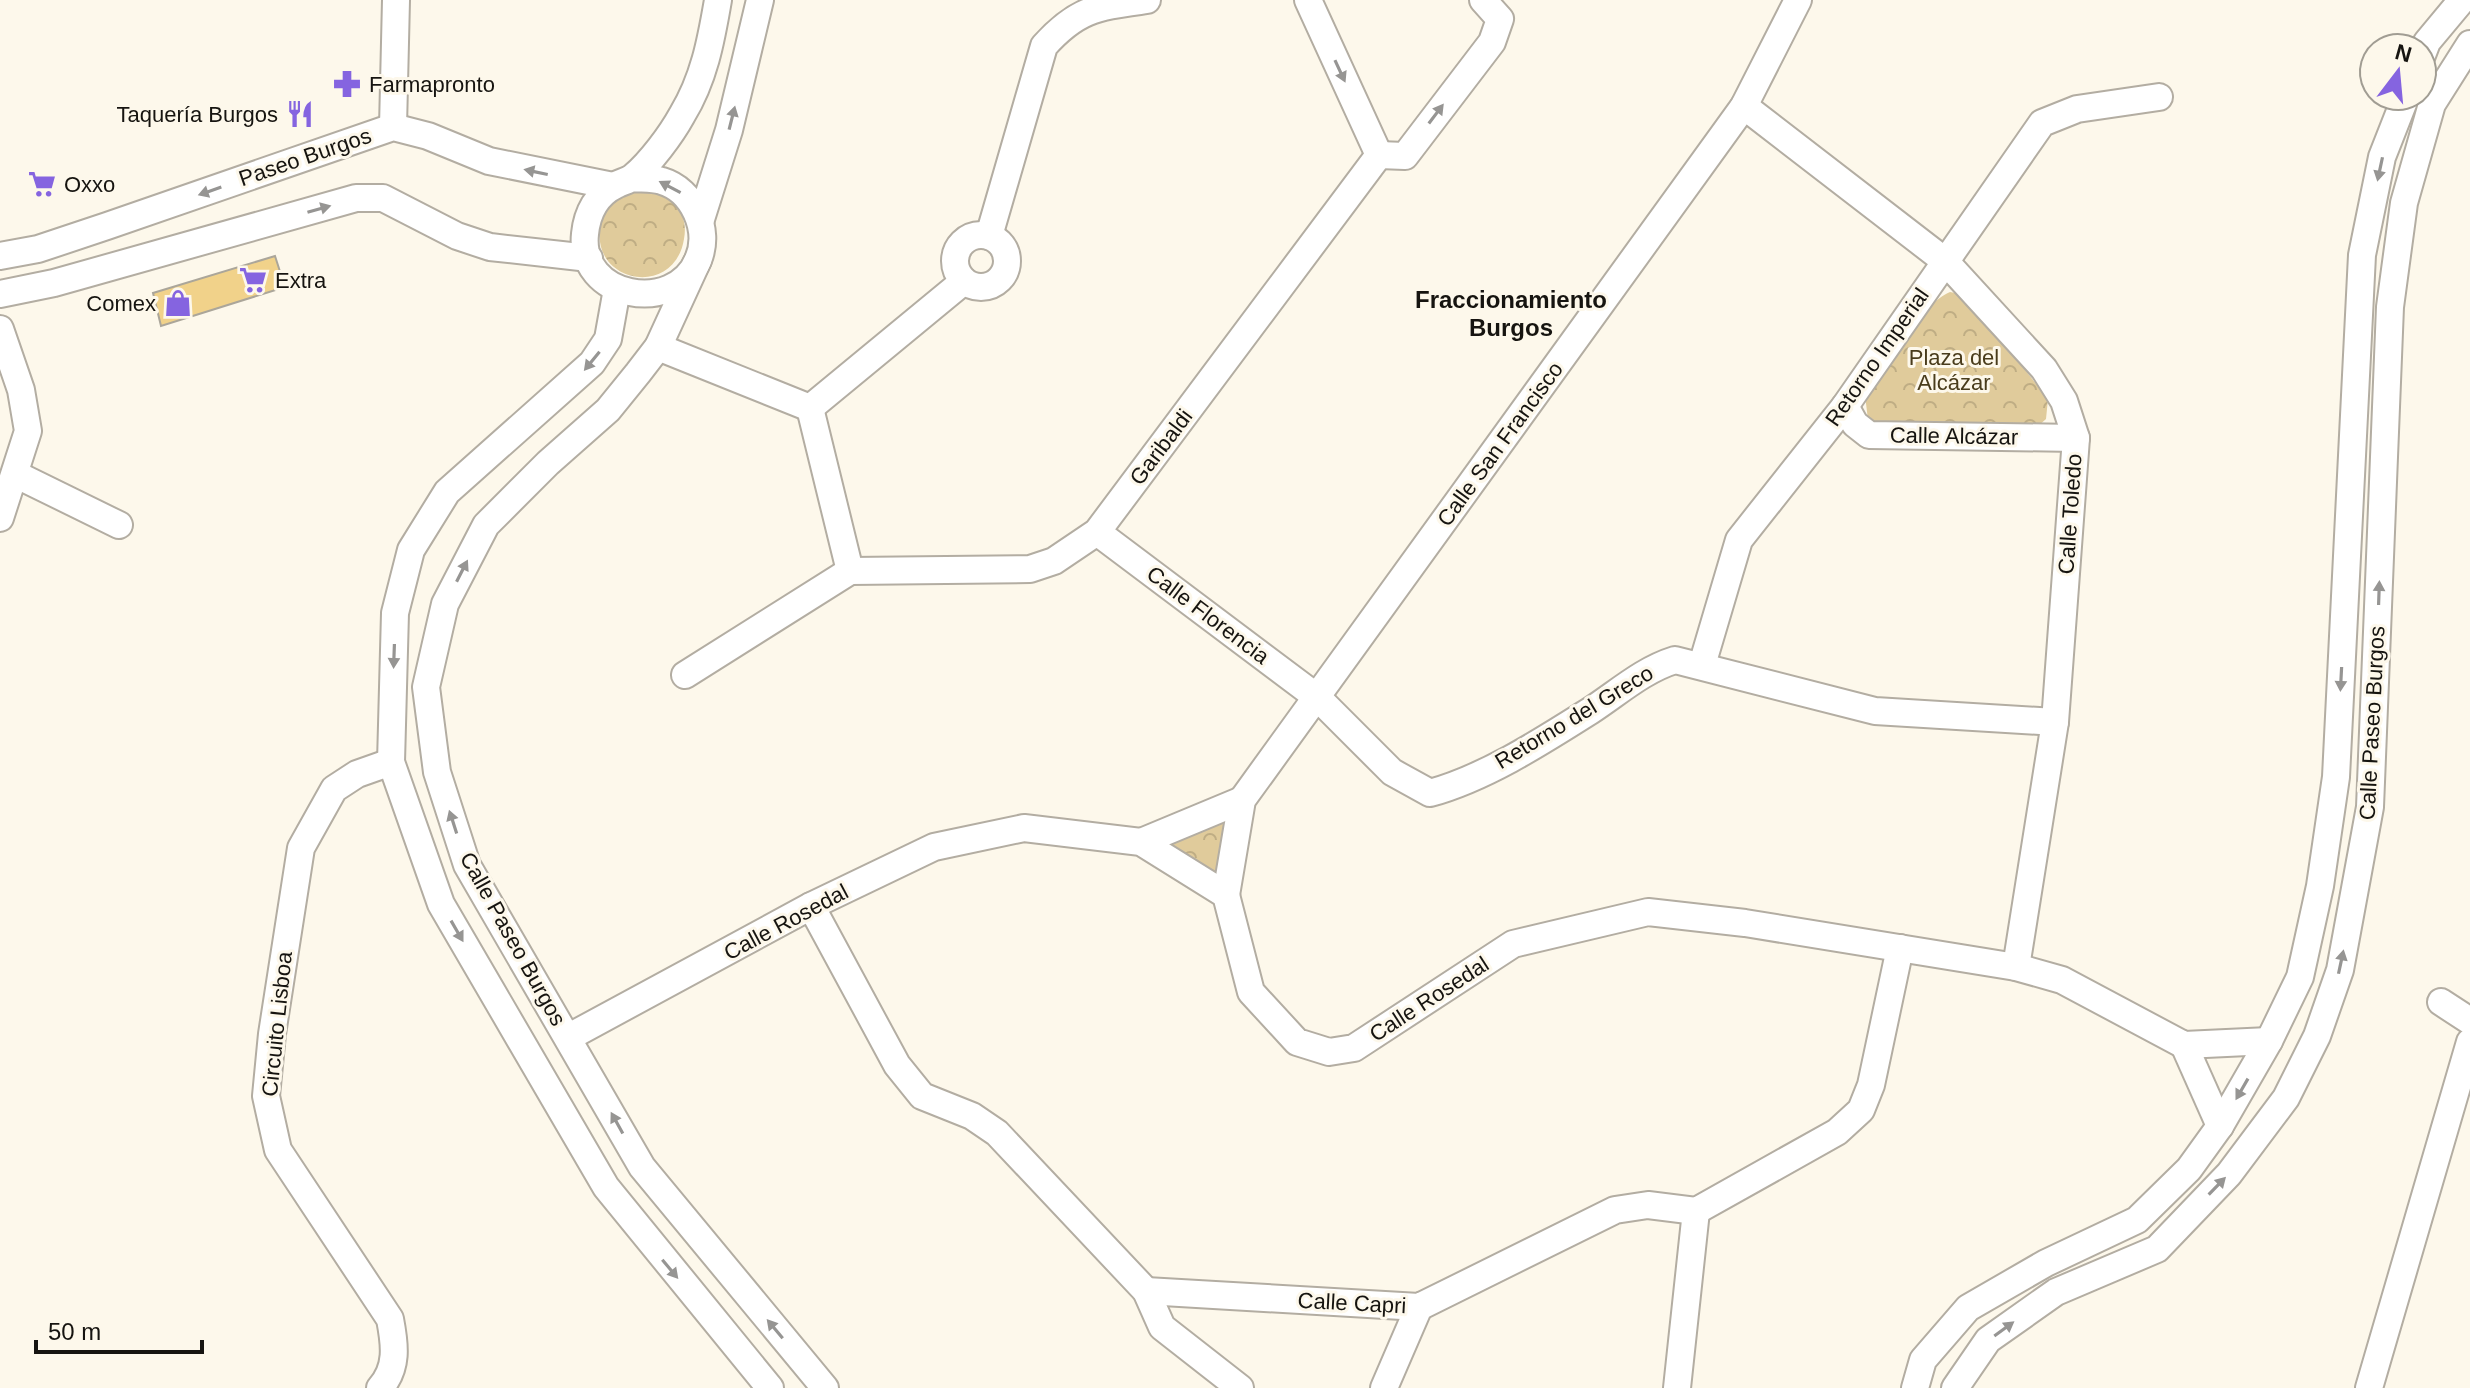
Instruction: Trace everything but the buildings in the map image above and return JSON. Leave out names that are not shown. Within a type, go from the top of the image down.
[{"type":"street","points":[[393,127],[396,0]]},
{"type":"street","points":[[718,0],[706,67],[682,117],[622,182],[597,200],[587,218],[584,238],[589,258],[600,276],[617,289],[640,296],[664,292],[685,279],[698,260],[703,240],[701,219],[729,130],[760,0]]},
{"type":"street","points":[[989,236],[1044,46],[1065,23],[1092,7],[1147,0]]},
{"type":"street","points":[[1308,0],[1379,155],[1405,156],[1492,42],[1500,19],[1483,0]]},
{"type":"street","name":"Calle San Francisco","points":[[1226,895],[1242,800],[1744,106],[1798,0]]},
{"type":"street","points":[[2437,32],[2463,6]]},
{"type":"street","name":"Calle Paseo Burgos","points":[[1955,1388],[1988,1340],[2056,1292],[2157,1249],[2229,1174],[2286,1098],[2317,1036],[2340,970],[2370,807],[2390,307],[2404,203],[2432,104],[2470,44]]},
{"type":"street","name":"Retorno Imperial","points":[[1702,665],[1739,540],[1845,406],[2042,123],[2077,109],[2159,97]]},
{"type":"street","name":"Calle Toledo","points":[[1744,106],[1945,261],[2044,369],[2064,401],[2076,438],[2055,722],[2016,967]]},
{"type":"street","name":"Calle Paseo Burgos","points":[[1915,1388],[1923,1360],[1968,1308],[2046,1263],[2137,1220],[2189,1169],[2220,1126],[2269,1041],[2300,977],[2320,886],[2336,777],[2362,255],[2382,157],[2400,112]]},
{"type":"street","name":"Paseo Burgos","points":[[0,256],[38,249],[393,127],[428,136],[489,161],[622,182]]},
{"type":"street","name":"Garibaldi","points":[[850,571],[1030,569],[1054,561],[1097,532],[1379,155]]},
{"type":"street","points":[[622,182],[663,181],[686,195],[701,219]]},
{"type":"street","points":[[0,294],[54,283],[356,198],[383,198],[457,236],[490,247],[589,258]]},
{"type":"street","points":[[107,226],[119,265]]},
{"type":"street","points":[[989,236],[1003,247],[1006,256],[1003,274],[990,285],[981,287],[964,281],[955,266],[958,248],[971,237],[989,236]]},
{"type":"street","points":[[38,249],[54,283]]},
{"type":"street","name":"Calle Paseo Burgos","points":[[698,260],[658,347],[608,410],[548,463],[486,525],[445,604],[426,687],[437,772],[467,865],[642,1167],[825,1388]]},
{"type":"street","points":[[810,408],[964,281]]},
{"type":"street","name":"Calle Paseo Burgos","points":[[617,289],[608,339],[592,363],[447,492],[411,550],[395,613],[391,762],[441,904],[606,1187],[770,1388]]},
{"type":"street","points":[[0,329],[21,390],[28,431],[0,518]]},
{"type":"street","points":[[658,347],[810,408]]},
{"type":"street","name":"Calle Alcázar","points":[[1845,406],[1855,424],[1869,435],[2076,438]]},
{"type":"street","points":[[685,675],[850,571],[810,408]]},
{"type":"street","points":[[2353,440],[2363,448],[2375,449],[2385,445]]},
{"type":"street","points":[[15,474],[119,525]]},
{"type":"street","points":[[2350,496],[2363,491],[2374,492],[2382,501]]},
{"type":"street","name":"Calle Florencia","points":[[1097,532],[1318,698]]},
{"type":"street","name":"Retorno del Greco","points":[[1318,698],[1392,772],[1430,793],[1460,785],[1590,711],[1653,667],[1675,660],[1875,711],[2055,722]]},
{"type":"street","name":"Circuito Lisboa","points":[[380,1388],[388,1379],[396,1350],[390,1319],[278,1150],[266,1096],[272,1034],[301,848],[334,789],[357,774],[391,762]]},
{"type":"street","points":[[1141,842],[1242,800]]},
{"type":"street","name":"Calle Rosedal","points":[[569,1037],[811,906],[934,847],[1024,828],[1141,842],[1226,895],[1251,992],[1297,1042],[1329,1052],[1354,1048],[1513,944],[1648,912],[1745,923],[2016,967],[2062,980],[2184,1045]]},
{"type":"street","points":[[811,906],[897,1065],[922,1096],[972,1116],[997,1133],[1146,1291],[1162,1327],[1240,1388]]},
{"type":"street","points":[[1677,1388],[1696,1211],[1837,1132],[1861,1110],[1871,1085],[1900,948]]},
{"type":"street","points":[[2441,1002],[2470,1021]]},
{"type":"street","points":[[2220,1126],[2184,1045],[2269,1041]]},
{"type":"street","points":[[2369,1388],[2470,1042]]},
{"type":"street","points":[[606,1187],[628,1185],[642,1167]]},
{"type":"street","points":[[638,1230],[648,1207],[670,1204]]},
{"type":"street","name":"Calle Capri","points":[[1146,1291],[1419,1307],[1615,1210],[1648,1205],[1696,1211]]},
{"type":"street","points":[[2137,1220],[2157,1249]]},
{"type":"street","points":[[1384,1388],[1419,1307]]},
{"type":"green space","points":[[651,186],[677,207],[684,221],[684,239],[676,260],[661,273],[643,277],[626,274],[610,264],[601,247],[601,225],[612,197]]},
{"type":"green space","name":"Plaza del Alcázar","points":[[1950,292],[1966,295],[2048,399],[2046,419],[2037,427],[1878,430],[1868,420],[1865,395],[1916,323]]},
{"type":"green space","points":[[1224,816],[1225,884],[1170,844]]},
{"type":"place","name":"Farmapronto","points":[[347,84]]},
{"type":"place","name":"Taquería Burgos","points":[[300,114]]},
{"type":"place","name":"Oxxo","points":[[42,184]]},
{"type":"place","name":"Extra","points":[[253,280]]},
{"type":"place","name":"Comex","points":[[178,303]]},
{"type":"district","name":"Fraccionamiento Burgos","points":[[1511,313]]}]
